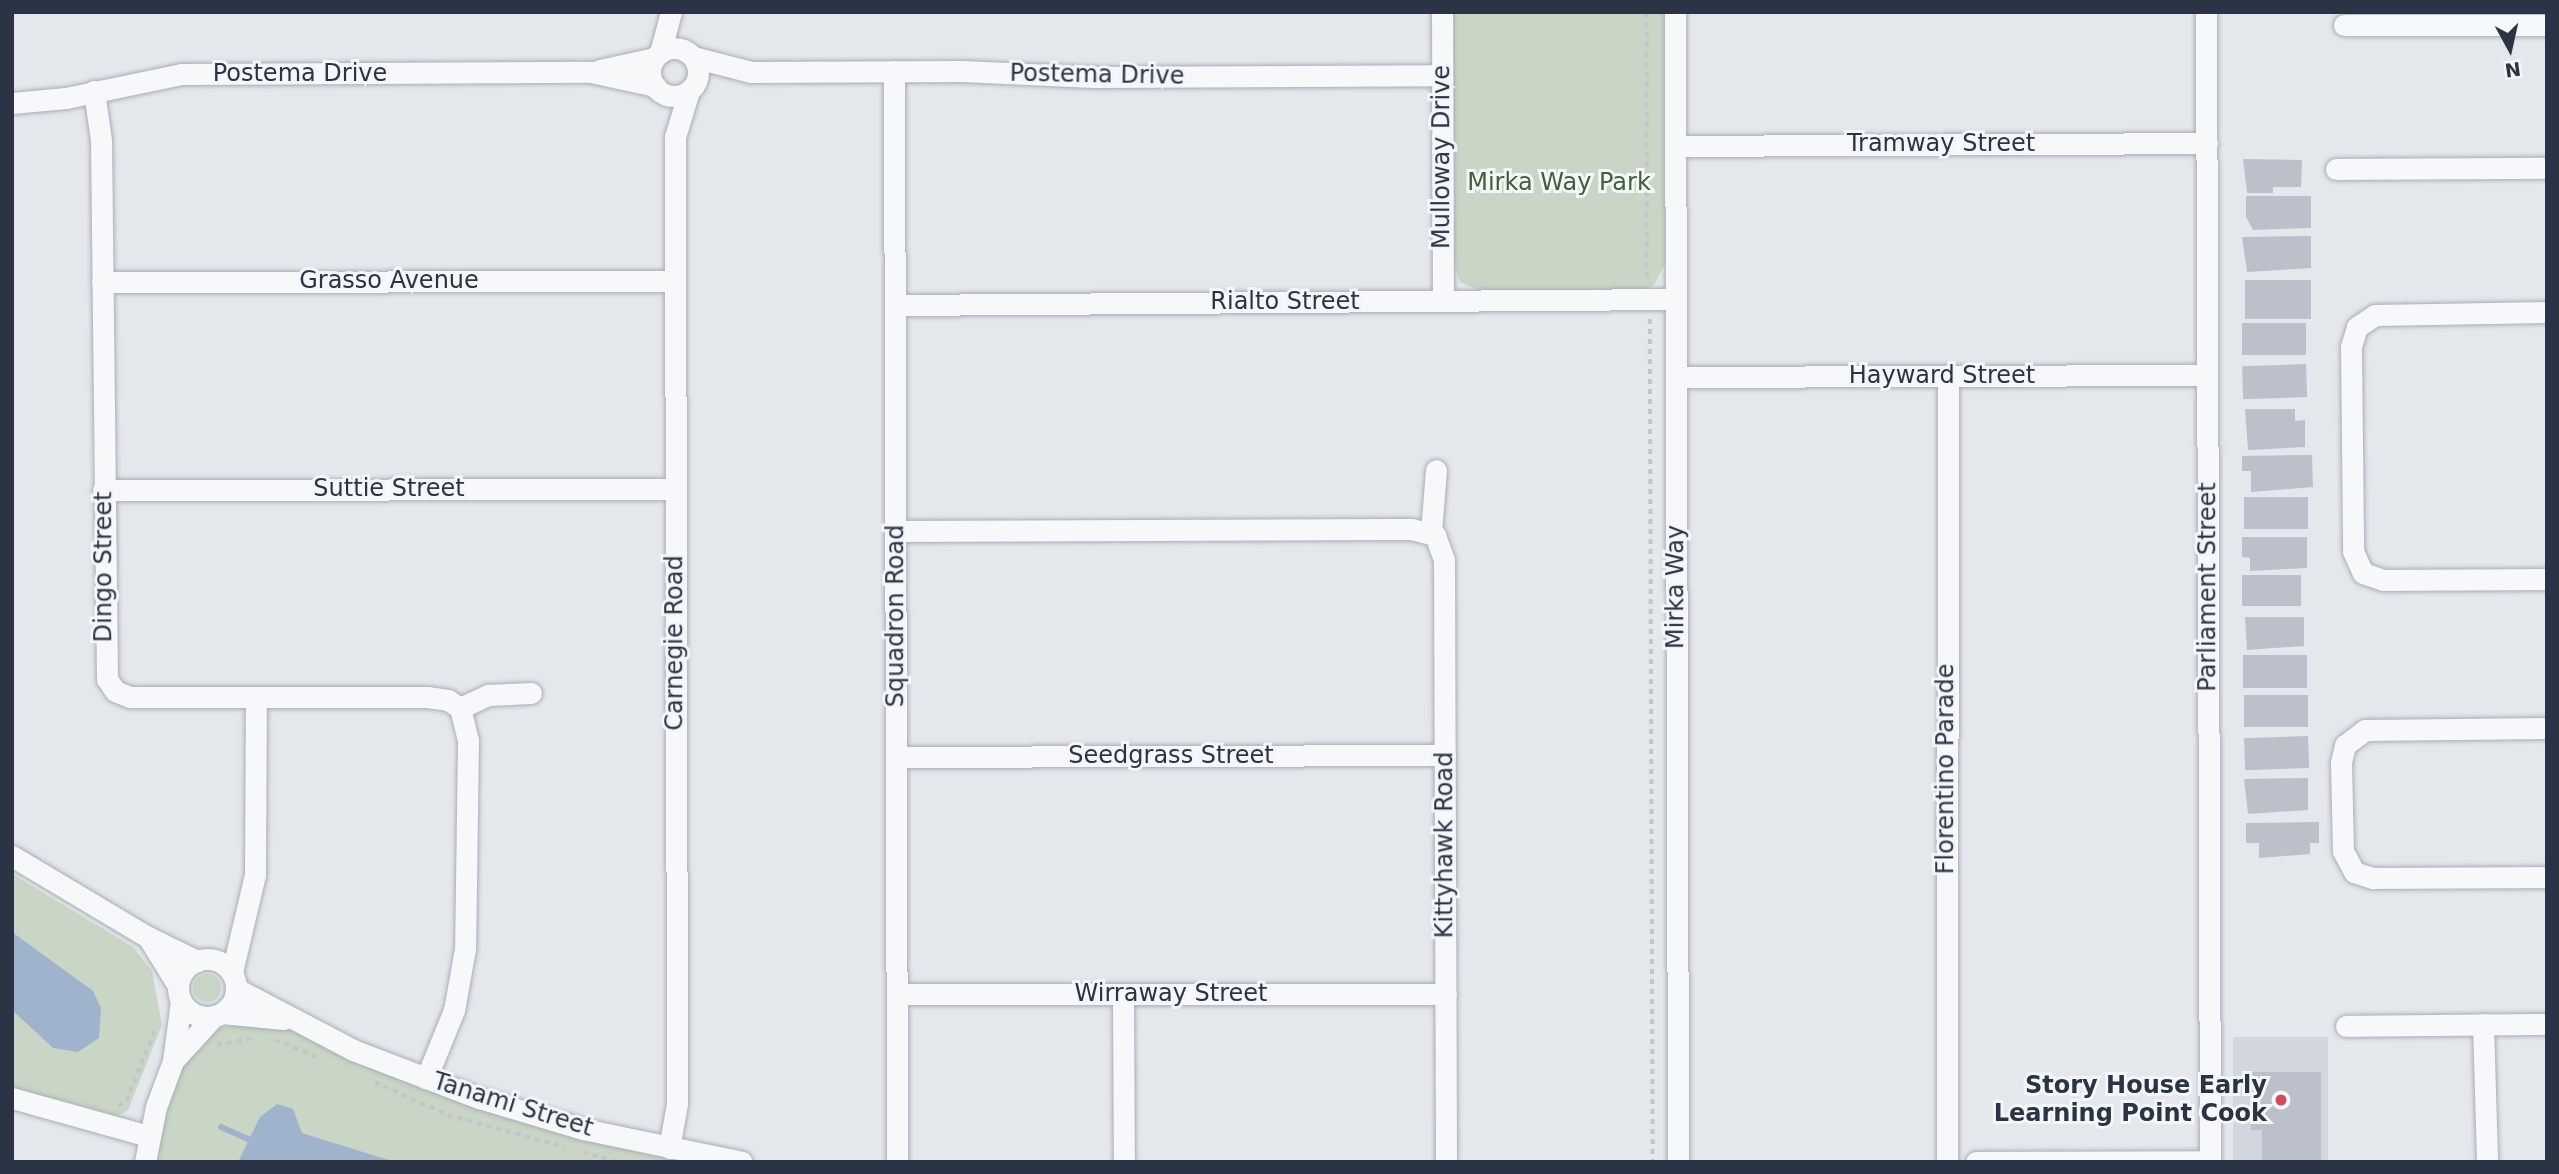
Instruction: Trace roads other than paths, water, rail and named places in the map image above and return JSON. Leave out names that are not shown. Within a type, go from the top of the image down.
[{"type":"street","points":[[671,12],[650,72],[658,89],[675,96],[691,88],[698,71],[678,12]]},
{"type":"street","name":"Mulloway Drive","points":[[1442,12],[1443,301]]},
{"type":"street","name":"Mirka Way","points":[[1675,12],[1678,1162]]},
{"type":"street","name":"Parliament Street","points":[[2206,12],[2210,1161]]},
{"type":"street","points":[[2344,26],[2513,19],[2547,25]]},
{"type":"street","points":[[657,55],[671,48],[691,55]]},
{"type":"street","name":"Postema Drive","points":[[12,103],[182,74],[591,72],[657,55]]},
{"type":"street","name":"Postema Drive","points":[[691,55],[751,72]]},
{"type":"street","name":"Postema Drive","points":[[691,88],[751,72],[894,71],[1105,78],[1442,75]]},
{"type":"street","name":"Squadron Road","points":[[894,71],[897,1162]]},
{"type":"street","name":"Postema Drive","points":[[591,72],[658,89]]},
{"type":"street","name":"Carnegie Road","points":[[669,1148],[677,1104],[675,137],[691,88]]},
{"type":"street","name":"Carnegie Road","points":[[658,89],[675,137]]},
{"type":"street","name":"Dingo Street","points":[[94,91],[101,140],[104,664],[110,686],[130,697],[427,697],[448,700],[460,708]]},
{"type":"street","name":"Tramway Street","points":[[1676,146],[2207,143]]},
{"type":"street","points":[[2336,169],[2547,168]]},
{"type":"street","name":"Grasso Avenue","points":[[103,282],[675,281]]},
{"type":"street","name":"Rialto Street","points":[[895,304],[1676,299]]},
{"type":"street","points":[[2547,312],[2375,315],[2361,322],[2353,333],[2351,361],[2353,551],[2362,573],[2383,580],[2547,579]]},
{"type":"street","name":"Hayward Street","points":[[1676,377],[2207,374]]},
{"type":"street","name":"Florentino Parade","points":[[1947,1162],[1948,375]]},
{"type":"street","name":"Kittyhawk Road","points":[[1436,470],[1431,532],[1442,546],[1444,561],[1446,1162]]},
{"type":"street","name":"Suttie Street","points":[[103,489],[675,488]]},
{"type":"street","points":[[896,531],[1431,532]]},
{"type":"street","points":[[426,1079],[454,1010],[465,949],[468,741],[460,708],[488,695],[531,693]]},
{"type":"street","points":[[145,1162],[148,1136],[173,1061],[187,1033],[218,1015],[235,999],[234,980],[256,858],[256,698]]},
{"type":"street","points":[[2547,728],[2365,730],[2345,745],[2342,763],[2343,851],[2354,873],[2374,878],[2547,877]]},
{"type":"street","name":"Seedgrass Street","points":[[897,757],[1445,755]]},
{"type":"street","points":[[12,856],[148,937],[204,960],[234,980]]},
{"type":"street","points":[[187,1033],[179,994],[183,971],[204,960],[245,921]]},
{"type":"street","points":[[148,937],[179,994],[195,1015],[218,1015]]},
{"type":"street","name":"Tanami Street","points":[[234,980],[293,1019],[426,1079],[543,1117],[669,1148],[743,1162]]},
{"type":"street","name":"Wirraway Street","points":[[897,994],[1446,994]]},
{"type":"street","points":[[1122,994],[1124,1162]]},
{"type":"street","name":"Tanami Street","points":[[218,1015],[293,1019]]},
{"type":"street","points":[[2483,1024],[2487,1162]]},
{"type":"street","points":[[2346,1026],[2547,1024]]},
{"type":"street","points":[[12,1098],[148,1136]]},
{"type":"street","points":[[1976,1162],[2210,1161]]},
{"type":"water","points":[[12,932],[93,991],[101,1008],[99,1038],[78,1052],[53,1048],[12,1010]]},
{"type":"water","points":[[277,1104],[293,1109],[302,1133],[395,1162],[238,1162],[260,1117]]},
{"type":"waterway","points":[[221,1127],[255,1142]]},
{"type":"place","name":"Story House Early Learning Point Cook","points":[[2281,1100]]},
{"type":"park label","name":"Mirka Way Park","points":[[1559,183]]}]
